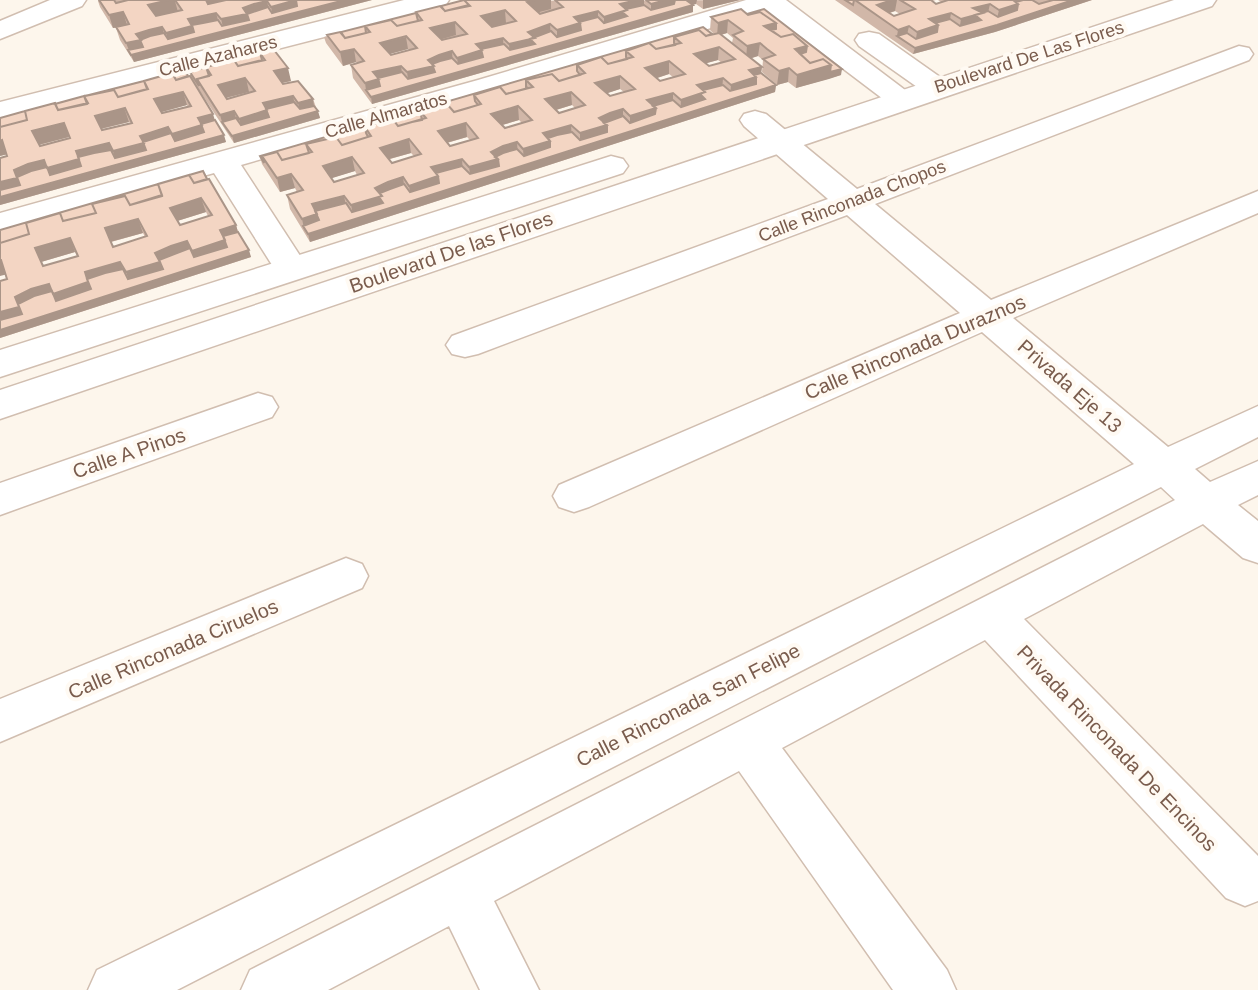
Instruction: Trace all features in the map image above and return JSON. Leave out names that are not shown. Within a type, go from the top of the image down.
[{"type":"street","points":[[0,31],[73,0]]},
{"type":"street","name":"Calle Azahares","points":[[0,111],[436,0]]},
{"type":"street","points":[[811,0],[896,83]]},
{"type":"street","name":"Boulevard De Las Flores","points":[[896,83],[1133,0]]},
{"type":"street","name":"Boulevard De Las Flores","points":[[896,83],[937,88],[1202,0]]},
{"type":"street","points":[[770,1],[896,83]]},
{"type":"street","name":"Calle Almaratos","points":[[0,223],[488,86],[770,1]]},
{"type":"street","name":"Calle Rinconada Chopos","points":[[465,345],[1239,54]]},
{"type":"street","name":"Boulevard De las Flores","points":[[0,405],[896,83]]},
{"type":"street","name":"Boulevard De las Flores","points":[[0,364],[291,268],[767,130]]},
{"type":"street","name":"Privada Eje 13","points":[[767,130],[1258,546]]},
{"type":"street","points":[[222,161],[291,268]]},
{"type":"street","name":"Calle Rinconada Duraznos","points":[[574,496],[1258,201]]},
{"type":"street","name":"Calle A Pinos","points":[[0,499],[258,407]]},
{"type":"street","name":"Calle Rinconada San Felipe","points":[[117,990],[1258,420]]},
{"type":"street","points":[[270,990],[1258,476]]},
{"type":"street","name":"Calle Rinconada Ciruelos","points":[[0,721],[346,576]]},
{"type":"street","name":"Privada Rinconada De Encinos","points":[[990,615],[1245,880]]},
{"type":"street","points":[[746,742],[927,990]]},
{"type":"street","points":[[460,891],[510,990]]},
{"type":"building","points":[[99,0],[114,0],[116,3],[169,0],[148,5],[156,16],[182,10],[175,0],[206,0],[208,4],[226,0],[296,0],[271,7],[267,1],[254,4],[243,8],[247,14],[221,19],[216,13],[188,19],[192,26],[166,33],[162,27],[149,30],[136,34],[141,40],[126,43],[116,27],[129,24],[123,12],[109,15]]},
{"type":"building","points":[[296,0],[345,0],[131,55],[128,50],[143,47],[140,40],[150,36],[164,33],[168,39],[194,32],[192,25],[218,20],[222,26],[249,20],[247,14],[268,7],[272,13],[297,6]]},
{"type":"building","points":[[464,0],[536,0],[527,2],[540,14],[563,7],[555,0],[637,0],[620,4],[627,10],[604,17],[598,11],[574,17],[580,23],[557,30],[550,24],[528,32],[535,38],[509,44],[503,38],[476,44],[482,50],[457,58],[452,51],[439,55],[428,60],[434,66],[407,72],[401,66],[373,72],[379,79],[365,83],[351,65],[364,61],[354,49],[340,52],[327,35],[340,32],[345,38],[370,32],[365,26],[391,20],[397,26],[422,20],[416,12],[440,6],[445,11],[470,6]],"holes":[[[505,10],[516,21],[492,27],[481,16]],[[455,22],[467,34],[442,40],[430,28]],[[406,36],[417,48],[391,55],[380,43]]]},
{"type":"building","points":[[464,0],[469,5],[445,11],[441,6]]},
{"type":"building","points":[[675,0],[686,0],[693,5],[371,97],[366,90],[380,86],[378,78],[402,72],[408,79],[435,72],[432,64],[440,61],[452,58],[458,64],[483,57],[481,49],[504,44],[510,50],[535,44],[530,39],[551,31],[557,37],[581,30],[579,22],[598,17],[604,23],[627,16],[622,12],[626,9],[644,5],[651,10],[674,4]]},
{"type":"building","points":[[855,0],[892,0],[877,5],[894,16],[915,9],[900,0],[931,0],[936,4],[948,0],[1013,0],[1018,4],[999,10],[990,4],[973,8],[983,13],[961,19],[951,13],[929,19],[938,25],[917,32],[909,26],[898,30]]},
{"type":"building","points":[[1023,0],[1039,4],[1073,0],[915,48],[897,36],[907,33],[916,39],[937,32],[938,25],[935,23],[950,19],[960,26],[981,20],[975,15],[988,11],[998,17],[1017,10],[1016,2]]},
{"type":"building","points":[[741,9],[748,15],[760,12],[776,23],[764,26],[781,37],[793,34],[807,46],[795,49],[810,63],[823,59],[831,65],[797,75],[789,68],[779,71],[763,59],[775,55],[760,43],[747,46],[733,35],[743,31],[728,20],[718,23],[711,17]]},
{"type":"building","points":[[764,9],[842,69],[830,72],[831,65],[823,59],[810,63],[800,54],[806,52],[807,46],[793,34],[781,37],[771,30],[776,29],[776,23],[760,12],[747,14]]},
{"type":"building","points":[[416,13],[418,21],[397,26],[391,20],[365,26],[366,33],[345,38],[341,32]]},
{"type":"building","points":[[703,27],[712,34],[706,36],[699,30],[686,33],[674,37],[675,45],[656,49],[649,43],[626,51],[627,59],[608,64],[601,57],[577,65],[580,75],[559,81],[552,74],[526,80],[528,88],[506,94],[500,87],[474,95],[478,105],[454,112],[447,104],[420,111],[422,120],[398,126],[392,118],[365,127],[368,137],[342,145],[336,137],[306,144],[309,153],[282,160],[277,152],[262,156],[264,163],[260,156]]},
{"type":"building","points":[[699,30],[706,36],[719,33],[762,67],[749,70],[756,77],[731,85],[723,78],[697,85],[705,92],[681,100],[673,93],[647,100],[656,108],[630,116],[623,109],[599,118],[607,125],[580,133],[571,125],[543,133],[550,141],[523,149],[517,142],[503,146],[491,152],[498,159],[469,167],[462,159],[431,167],[438,176],[409,186],[403,177],[388,182],[375,188],[382,196],[351,205],[344,196],[312,204],[317,214],[302,219],[287,195],[303,190],[291,174],[277,178],[262,156],[277,152],[282,160],[312,152],[306,144],[336,137],[342,145],[371,136],[365,127],[392,118],[398,126],[426,118],[420,111],[447,104],[454,112],[468,108],[481,104],[474,95],[500,87],[506,94],[533,87],[526,80],[552,74],[559,81],[585,73],[577,65],[601,57],[608,64],[633,57],[626,51],[649,43],[656,49],[681,43],[674,37]],"holes":[[[719,47],[735,59],[709,66],[694,54]],[[669,61],[685,74],[660,81],[645,68]],[[620,76],[635,89],[610,96],[595,83]],[[571,92],[585,105],[559,113],[545,99]],[[518,106],[532,120],[505,128],[491,114]],[[466,123],[478,138],[450,146],[438,131]],[[409,139],[421,154],[392,163],[380,148]],[[352,157],[364,173],[334,182],[323,166]]]},
{"type":"building","points":[[274,50],[288,68],[274,71],[283,84],[298,81],[313,99],[298,103],[293,96],[263,103],[267,110],[239,119],[234,111],[220,115],[197,79],[211,75],[206,67],[234,60],[238,66],[265,60],[260,53]],"holes":[[[245,78],[255,91],[227,99],[218,85]]]},
{"type":"building","points":[[260,53],[262,60],[238,66],[234,60]]},
{"type":"building","points":[[206,67],[209,76],[197,79],[199,86],[190,72]]},
{"type":"building","points":[[185,71],[188,76],[176,80],[173,74]]},
{"type":"building","points":[[172,73],[176,80],[190,76],[213,114],[198,118],[202,125],[172,134],[168,127],[140,136],[144,143],[113,151],[109,143],[76,151],[79,159],[47,168],[44,160],[28,164],[14,170],[17,178],[0,182],[0,158],[7,156],[0,141],[0,127],[27,120],[25,111],[55,103],[58,110],[88,103],[84,96],[114,90],[118,97],[148,89],[144,81]],"holes":[[[183,92],[191,106],[162,113],[154,99]],[[125,108],[132,123],[102,130],[95,116]],[[64,123],[70,138],[40,146],[32,131]]]},
{"type":"building","points":[[761,73],[776,85],[308,234],[303,226],[319,220],[315,211],[346,203],[352,212],[383,203],[380,193],[404,184],[410,192],[439,183],[436,173],[462,166],[470,174],[499,166],[495,157],[503,153],[517,149],[524,156],[550,147],[548,138],[557,135],[572,132],[580,140],[607,132],[604,123],[623,116],[630,123],[655,114],[656,108],[653,106],[673,100],[681,107],[705,99],[700,94],[705,92],[703,90],[723,85],[730,91],[756,84],[754,75]]},
{"type":"building","points":[[144,81],[147,89],[118,97],[114,90],[85,96]]},
{"type":"building","points":[[84,96],[87,104],[58,110],[55,104]]},
{"type":"building","points":[[294,102],[300,109],[314,106],[318,111],[232,136],[222,122],[236,118],[241,125],[269,117],[266,109]]},
{"type":"building","points":[[25,111],[27,120],[0,127],[0,118]]},
{"type":"building","points":[[215,120],[224,135],[0,197],[0,190],[20,185],[17,177],[31,171],[47,167],[50,175],[81,166],[78,157],[111,150],[115,158],[146,150],[143,142],[171,133],[175,141],[204,132],[201,124]]},
{"type":"building","points":[[203,171],[207,179],[194,183],[189,175]]},
{"type":"building","points":[[189,175],[194,183],[209,179],[236,225],[220,230],[225,240],[192,251],[187,241],[155,253],[160,262],[126,272],[120,262],[85,272],[88,282],[53,294],[49,284],[31,289],[15,297],[19,307],[0,312],[0,281],[7,279],[0,260],[0,243],[29,234],[26,223],[60,213],[63,221],[96,213],[92,204],[125,196],[130,205],[162,195],[158,184]],"holes":[[[201,198],[212,215],[180,225],[170,208]],[[138,219],[147,236],[113,247],[105,228]],[[70,238],[78,256],[43,266],[35,248]]]},
{"type":"building","points":[[158,184],[162,196],[130,205],[125,196],[92,204],[96,213],[63,221],[60,213],[26,223],[29,234],[0,243],[0,230]]},
{"type":"building","points":[[238,232],[249,250],[0,330],[0,320],[22,314],[18,304],[34,296],[52,291],[56,301],[91,289],[87,279],[105,273],[123,269],[128,279],[163,269],[159,260],[190,248],[194,257],[227,247],[223,236]]}]
